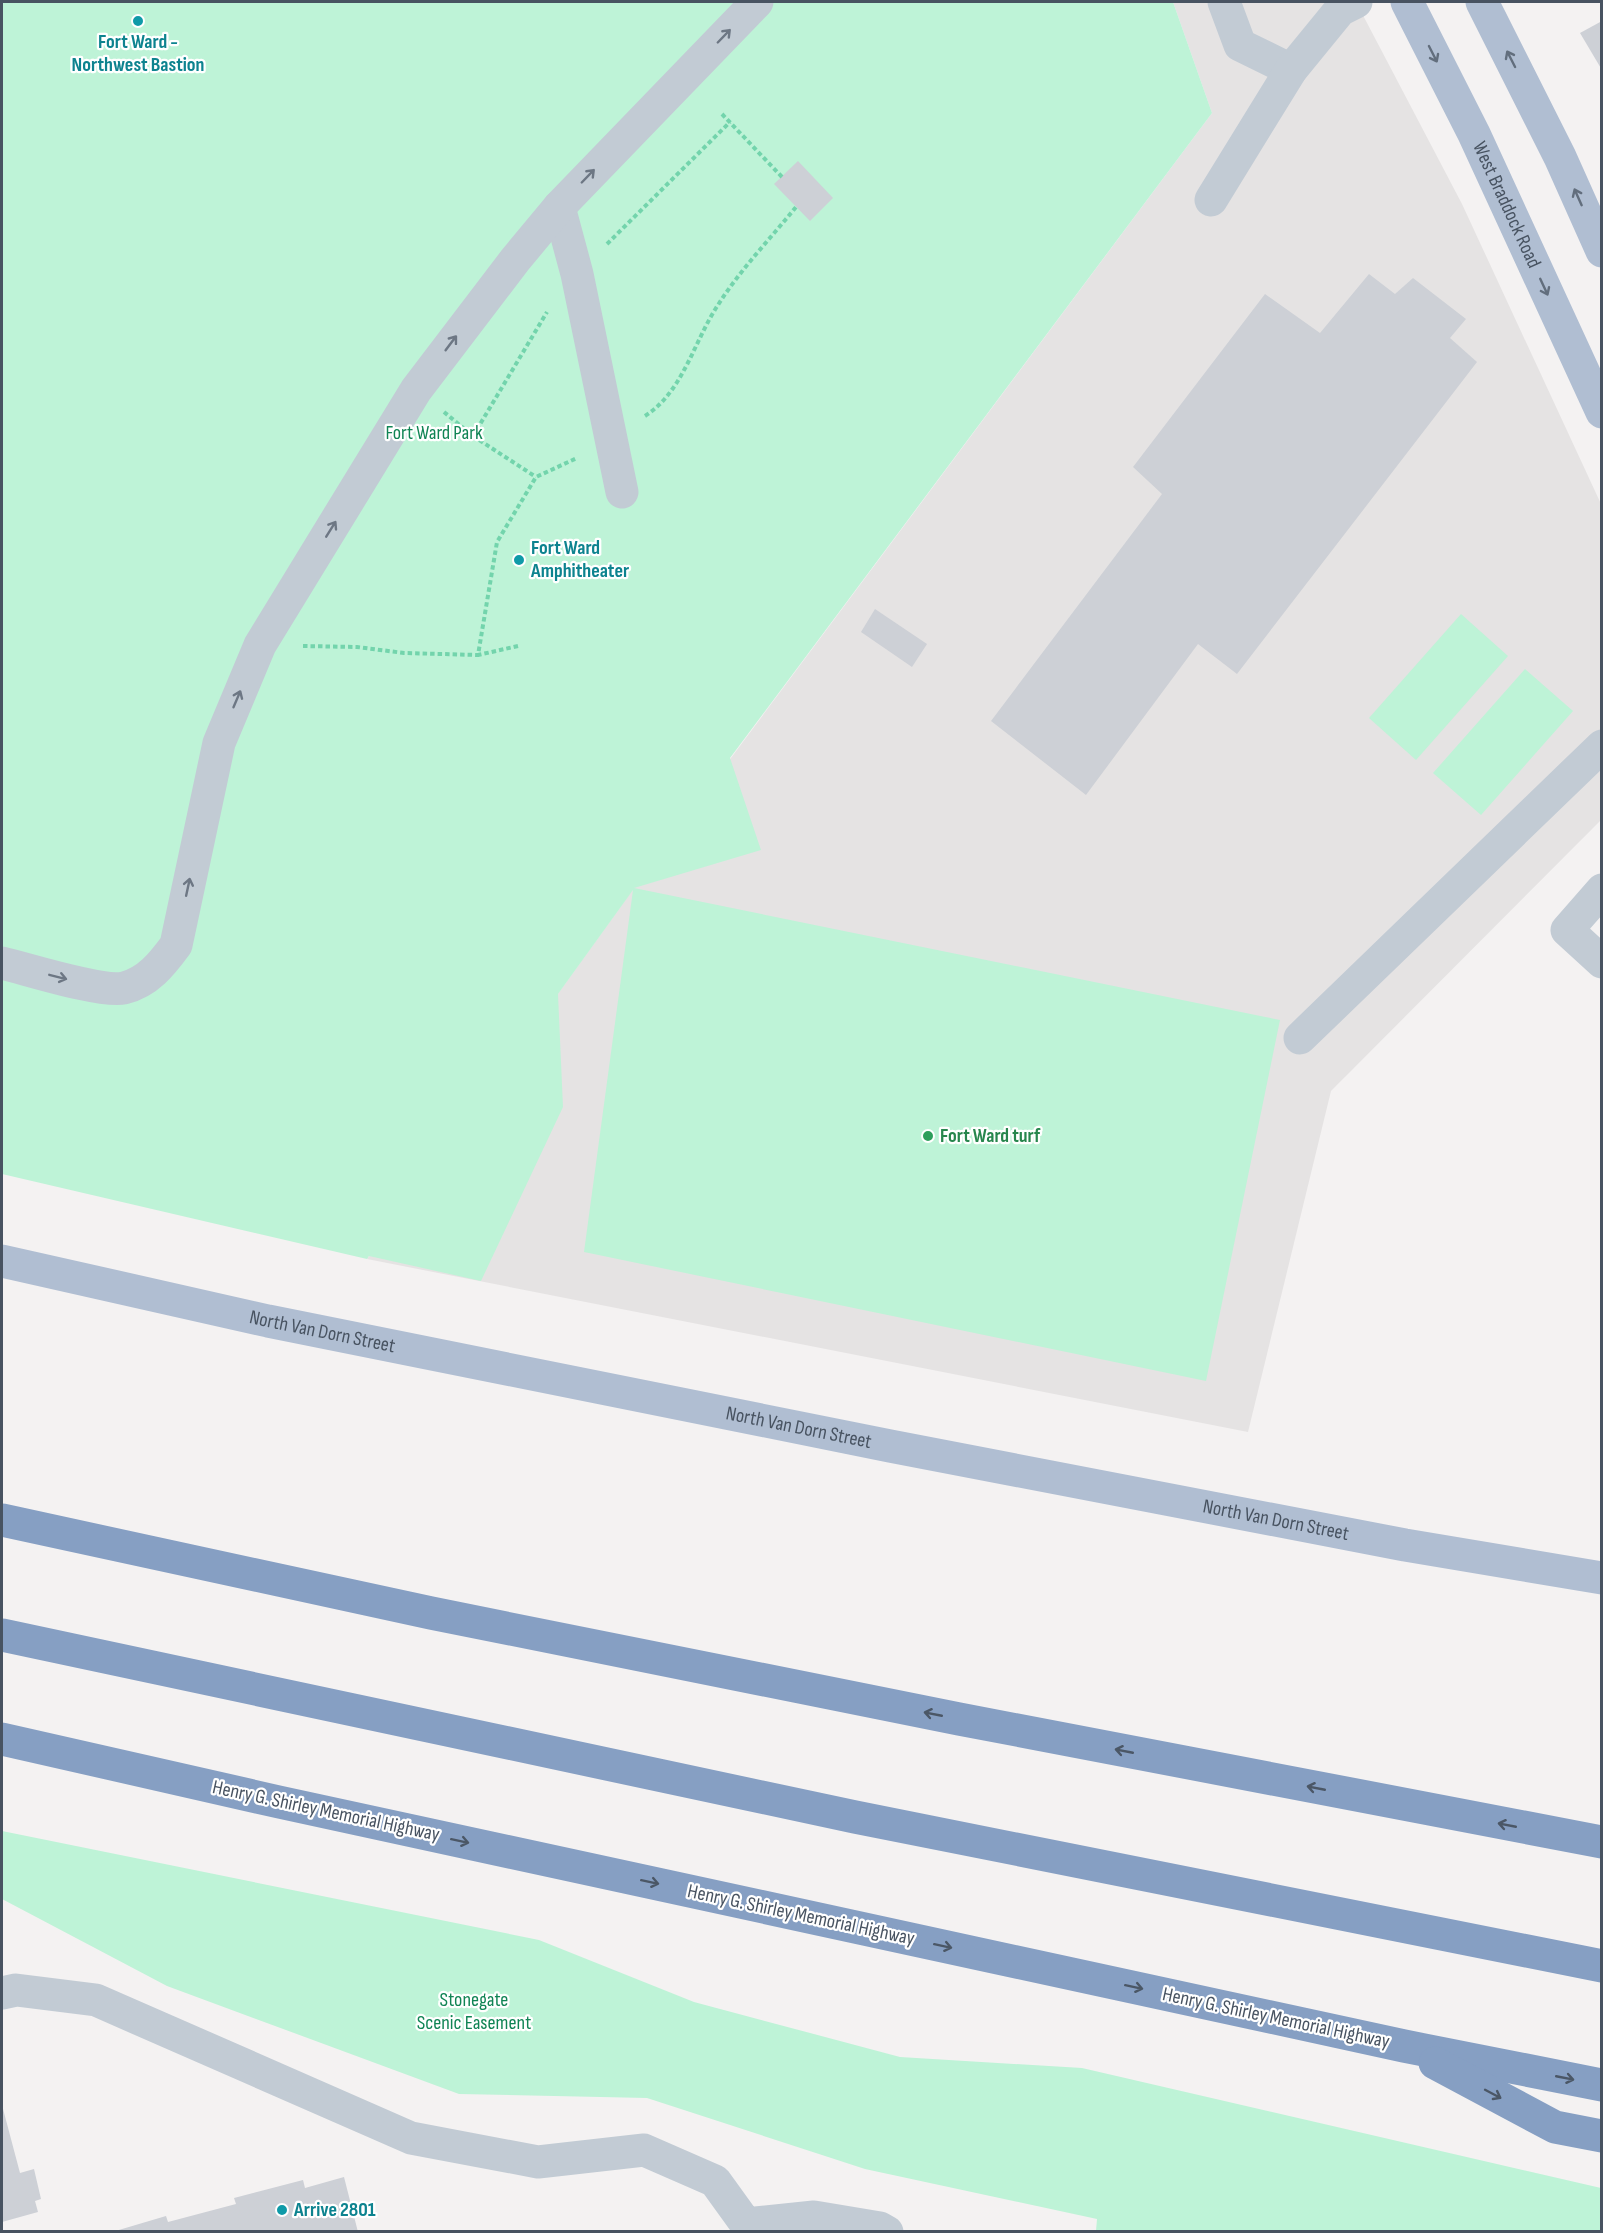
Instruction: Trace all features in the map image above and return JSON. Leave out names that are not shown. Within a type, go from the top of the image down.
[{"type":"highway","points":[[2,1520],[431,1613],[959,1719],[1602,1842]]},
{"type":"highway","points":[[2,1635],[855,1817],[1602,1966]]},
{"type":"highway","name":"Henry G. Shirley Memorial Highway","points":[[2,1739],[279,1802],[1404,2046],[1602,2085]]},
{"type":"highway","points":[[2,1758],[279,1802]]},
{"type":"highway","points":[[1404,2046],[1555,2127],[1602,2136]]},
{"type":"main road","name":"West Braddock Road","points":[[1407,2],[1474,134],[1602,412]]},
{"type":"main road","points":[[1482,2],[1560,157],[1602,251]]},
{"type":"main road","name":"North Van Dorn Street","points":[[2,1262],[268,1321],[890,1446],[1405,1545],[1602,1578]]},
{"type":"lane","points":[[2,963],[98,987],[122,988],[141,981],[161,966],[176,945],[219,743],[260,645],[416,390],[514,260],[559,207],[757,2]]},
{"type":"lane","points":[[1224,2],[1240,45],[1291,70]]},
{"type":"lane","points":[[1211,200],[1291,70],[1340,10],[1356,2]]},
{"type":"lane","points":[[559,207],[577,274],[622,492]]},
{"type":"lane","points":[[1299,1038],[1602,746]]},
{"type":"lane","points":[[1602,890],[1567,930],[1602,962]]},
{"type":"lane","points":[[2,1993],[16,1990],[96,2000],[411,2138],[538,2162],[644,2150],[715,2181],[747,2228],[814,2217],[880,2228],[887,2232]]},
{"type":"path","points":[[722,114],[782,177]]},
{"type":"path","points":[[473,436],[563,286],[730,122]]},
{"type":"path","points":[[478,655],[496,542],[536,477],[567,464],[652,411],[667,398],[717,305],[796,207]]},
{"type":"path","points":[[416,390],[473,436],[536,477]]},
{"type":"path","points":[[260,645],[357,646],[404,653],[478,655],[518,646]]},
{"type":"shaded area","points":[[1173,2],[1356,2],[1462,204],[1601,504],[1601,820],[1331,1091],[1248,1432],[367,1259],[634,888],[1212,113]]},
{"type":"green space","name":"Fort Ward Park","points":[[2,2],[1173,2],[1212,113],[730,758],[761,850],[634,888],[1280,1020],[1206,1381],[584,1252],[633,890],[558,994],[563,1107],[481,1281],[369,1256],[367,1259],[2,1174]]},
{"type":"green space","points":[[1461,614],[1508,656],[1416,760],[1369,718]]},
{"type":"green space","points":[[1525,669],[1573,711],[1481,815],[1433,773]]},
{"type":"green space","name":"Stonegate Scenic Easement","points":[[2,1831],[539,1940],[694,2002],[900,2057],[1082,2068],[1601,2188],[1601,2231],[1096,2231],[1097,2219],[865,2169],[647,2098],[459,2094],[167,1986],[2,1899]]},
{"type":"building","points":[[1602,21],[1602,70],[1580,33]]},
{"type":"building","points":[[798,161],[833,198],[810,221],[774,184]]},
{"type":"building","points":[[1369,274],[1395,294],[1413,278],[1466,319],[1450,338],[1477,362],[1237,674],[1198,644],[1086,795],[991,721],[1162,494],[1133,467],[1265,294],[1320,333]]},
{"type":"building","points":[[875,609],[927,644],[912,667],[861,632]]},
{"type":"building","points":[[2,2105],[20,2173],[34,2169],[41,2199],[35,2201],[38,2212],[2,2222]]},
{"type":"building","name":"Arrive 2801","points":[[344,2177],[358,2232],[112,2232],[166,2216],[168,2222],[236,2204],[234,2198],[303,2180],[305,2188]]},
{"type":"place","name":"Fort Ward - Northwest Bastion","points":[[138,21]]},
{"type":"place","name":"Fort Ward Amphitheater","points":[[519,560]]},
{"type":"place","name":"Fort Ward turf","points":[[928,1136]]},
{"type":"place","name":"Arrive 2801","points":[[282,2210]]}]
